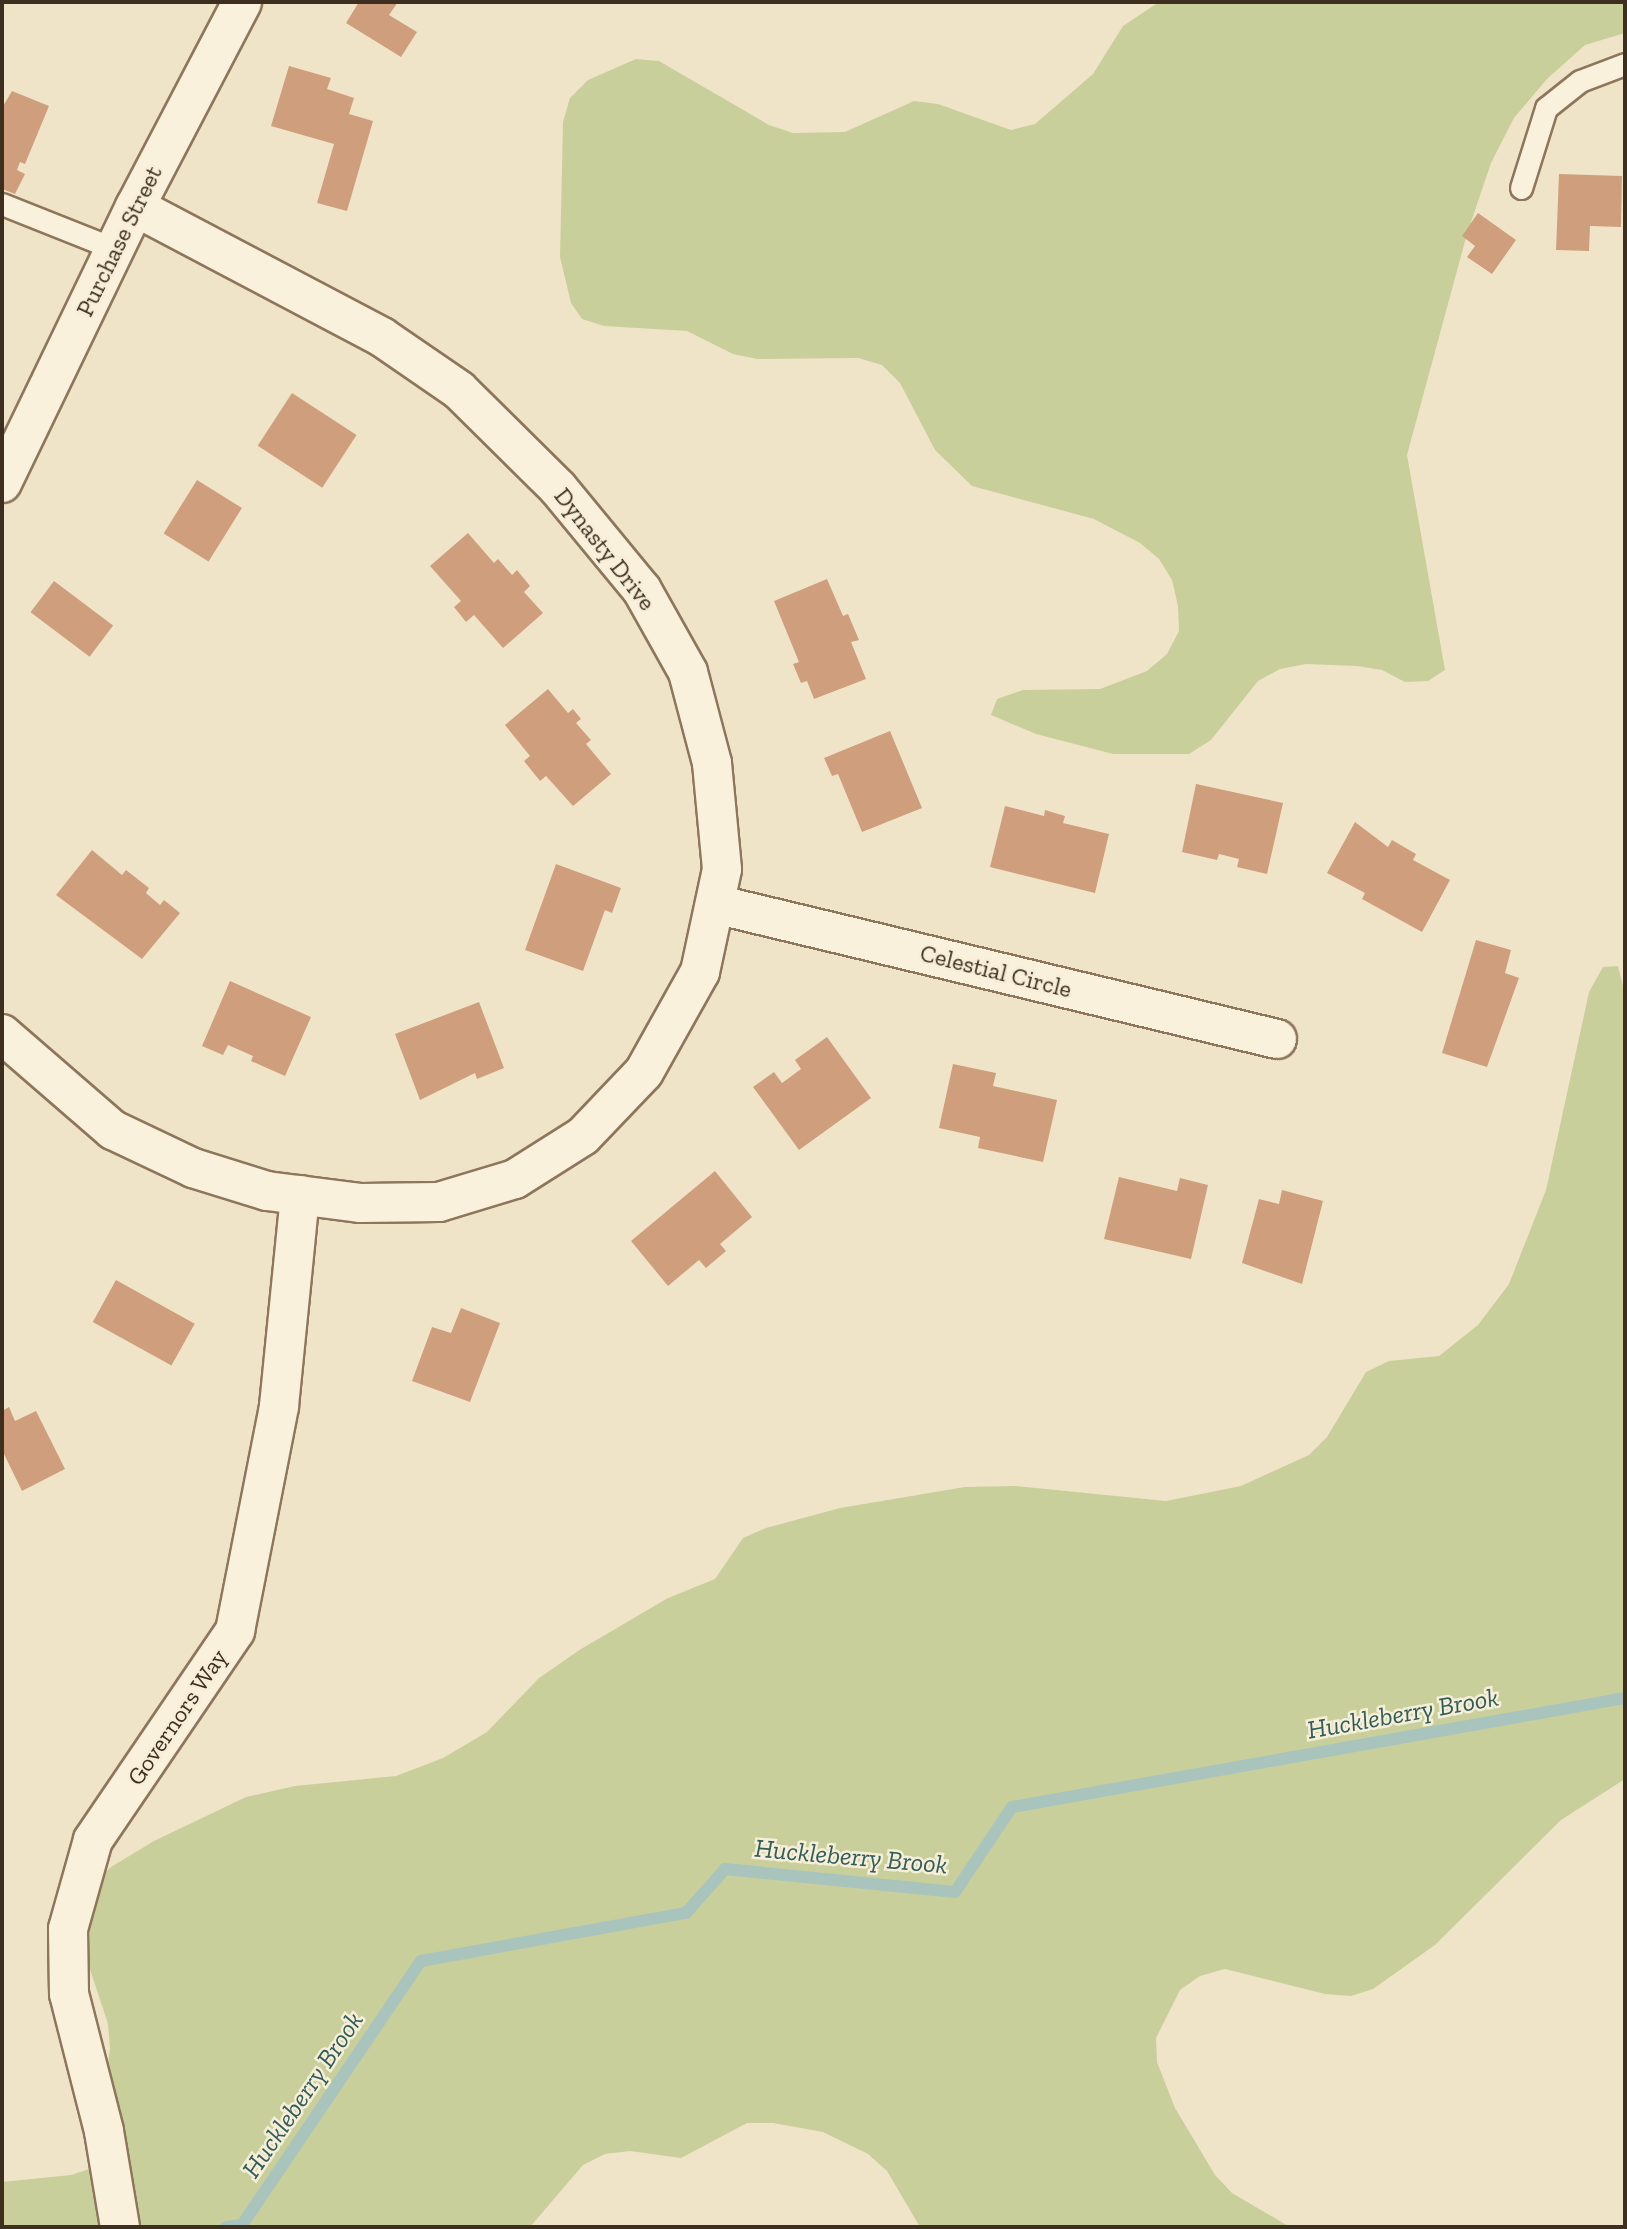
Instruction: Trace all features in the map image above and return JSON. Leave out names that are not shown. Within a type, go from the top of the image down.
[{"type":"street","name":"Purchase Street","points":[[2,483],[135,207],[242,2]]},
{"type":"street","name":"Dynasty Drive","points":[[2,1034],[113,1130],[193,1168],[267,1191],[361,1203],[439,1202],[515,1179],[583,1136],[644,1072],[701,972],[722,869],[712,763],[688,672],[642,590],[558,488],[459,390],[382,337],[135,207]]},
{"type":"street","name":"Celestial Circle","points":[[715,904],[1277,1039]]},
{"type":"street","name":"Governors Way","points":[[120,2227],[104,2131],[69,1994],[68,1929],[93,1840],[235,1631],[279,1406],[300,1195]]},
{"type":"lane","points":[[1521,188],[1546,108],[1580,81],[1625,64]]},
{"type":"lane","points":[[2,204],[115,249]]},
{"type":"green space","points":[[1159,2],[1625,2],[1625,33],[1585,45],[1547,79],[1514,118],[1491,163],[1467,234],[1407,455],[1445,670],[1428,681],[1405,682],[1382,670],[1357,666],[1306,664],[1280,669],[1258,681],[1211,740],[1189,754],[1113,754],[1036,734],[991,715],[997,699],[1023,690],[1100,689],[1147,671],[1167,654],[1179,631],[1178,606],[1172,580],[1159,559],[1140,543],[1094,519],[972,486],[935,450],[900,383],[882,365],[858,358],[757,359],[733,354],[687,331],[604,326],[582,319],[571,303],[560,257],[563,122],[570,98],[588,80],[636,59],[659,61],[769,125],[793,133],[845,132],[914,101],[938,104],[1011,130],[1035,124],[1093,74],[1123,26]]},
{"type":"green space","points":[[1618,966],[1625,994],[1625,1779],[1561,1820],[1435,1945],[1373,1989],[1351,1996],[1325,1994],[1225,1969],[1200,1976],[1180,1990],[1156,2038],[1157,2062],[1175,2108],[1215,2175],[1232,2193],[1290,2227],[920,2227],[887,2171],[868,2154],[823,2132],[773,2123],[747,2123],[681,2158],[630,2151],[605,2154],[583,2165],[530,2227],[2,2227],[2,2182],[71,2175],[95,2167],[110,2048],[108,2024],[76,1927],[75,1902],[111,1867],[154,1841],[246,1797],[295,1786],[396,1776],[443,1758],[487,1732],[539,1678],[581,1649],[668,1598],[715,1579],[743,1538],[766,1528],[840,1508],[965,1487],[1015,1486],[1166,1501],[1241,1486],[1309,1455],[1327,1437],[1366,1372],[1389,1361],[1439,1356],[1478,1325],[1509,1284],[1546,1190],[1589,992],[1603,967]]},
{"type":"building","points":[[359,2],[398,2],[389,15],[417,32],[401,57],[346,23]]},
{"type":"building","points":[[289,66],[331,78],[327,89],[354,98],[349,114],[373,121],[347,211],[317,203],[334,144],[271,126]]},
{"type":"building","points":[[12,91],[49,106],[25,164],[20,162],[17,170],[25,174],[15,194],[2,189],[2,108]]},
{"type":"building","points":[[1559,174],[1622,176],[1621,227],[1590,226],[1589,251],[1556,250]]},
{"type":"building","points":[[1478,213],[1516,240],[1492,274],[1467,257],[1475,246],[1462,236]]},
{"type":"building","points":[[292,393],[357,435],[322,488],[258,446]]},
{"type":"building","points":[[197,480],[242,508],[209,562],[164,533]]},
{"type":"building","points":[[468,533],[494,563],[498,559],[512,575],[517,570],[530,586],[524,592],[543,613],[503,648],[474,615],[466,622],[454,607],[461,601],[430,566]]},
{"type":"building","points":[[827,579],[843,616],[848,614],[859,640],[851,642],[866,679],[814,699],[807,681],[801,683],[793,664],[799,662],[774,601]]},
{"type":"building","points":[[54,581],[113,626],[90,657],[31,612]]},
{"type":"building","points":[[548,689],[568,713],[573,709],[581,719],[576,723],[591,740],[586,744],[611,774],[573,806],[546,776],[540,781],[524,761],[530,756],[505,725]]},
{"type":"building","points":[[890,731],[922,808],[862,832],[838,774],[832,776],[824,758]]},
{"type":"building","points":[[1196,784],[1283,803],[1267,874],[1237,867],[1239,859],[1219,854],[1217,860],[1182,852]]},
{"type":"building","points":[[1005,806],[1044,816],[1045,810],[1065,816],[1063,823],[1109,834],[1095,893],[990,867]]},
{"type":"building","points":[[1355,822],[1388,847],[1392,840],[1416,854],[1413,860],[1450,880],[1422,932],[1362,899],[1365,893],[1327,873]]},
{"type":"building","points":[[92,850],[122,875],[126,870],[149,888],[146,893],[160,905],[164,900],[180,913],[142,959],[56,895]]},
{"type":"building","points":[[556,864],[621,888],[612,913],[605,910],[583,971],[525,950]]},
{"type":"building","points":[[1476,940],[1511,950],[1505,973],[1519,978],[1487,1067],[1442,1053]]},
{"type":"building","points":[[230,981],[311,1017],[285,1076],[251,1061],[253,1056],[228,1045],[223,1055],[202,1046]]},
{"type":"building","points":[[479,1002],[504,1068],[477,1079],[475,1073],[420,1100],[395,1034]]},
{"type":"building","points":[[827,1037],[871,1098],[799,1150],[753,1087],[774,1072],[782,1083],[801,1069],[795,1060]]},
{"type":"building","points":[[953,1064],[996,1073],[993,1086],[1057,1100],[1043,1162],[978,1148],[980,1137],[939,1128]]},
{"type":"building","points":[[715,1171],[752,1217],[720,1244],[726,1251],[706,1268],[699,1260],[668,1286],[631,1241]]},
{"type":"building","points":[[1119,1177],[1177,1191],[1180,1178],[1208,1185],[1191,1259],[1104,1239]]},
{"type":"building","points":[[1282,1190],[1323,1201],[1302,1284],[1242,1263],[1259,1199],[1279,1204]]},
{"type":"building","points":[[116,1280],[195,1324],[171,1366],[93,1322]]},
{"type":"building","points":[[461,1308],[500,1323],[470,1402],[412,1381],[432,1327],[451,1333]]},
{"type":"building","points":[[9,1407],[15,1421],[36,1411],[65,1469],[22,1491],[2,1450],[2,1411]]},
{"type":"waterway","name":"Huckleberry Brook","points":[[226,2227],[242,2225],[421,1961],[686,1913],[725,1869],[955,1892],[1012,1807],[1625,1698]]}]
